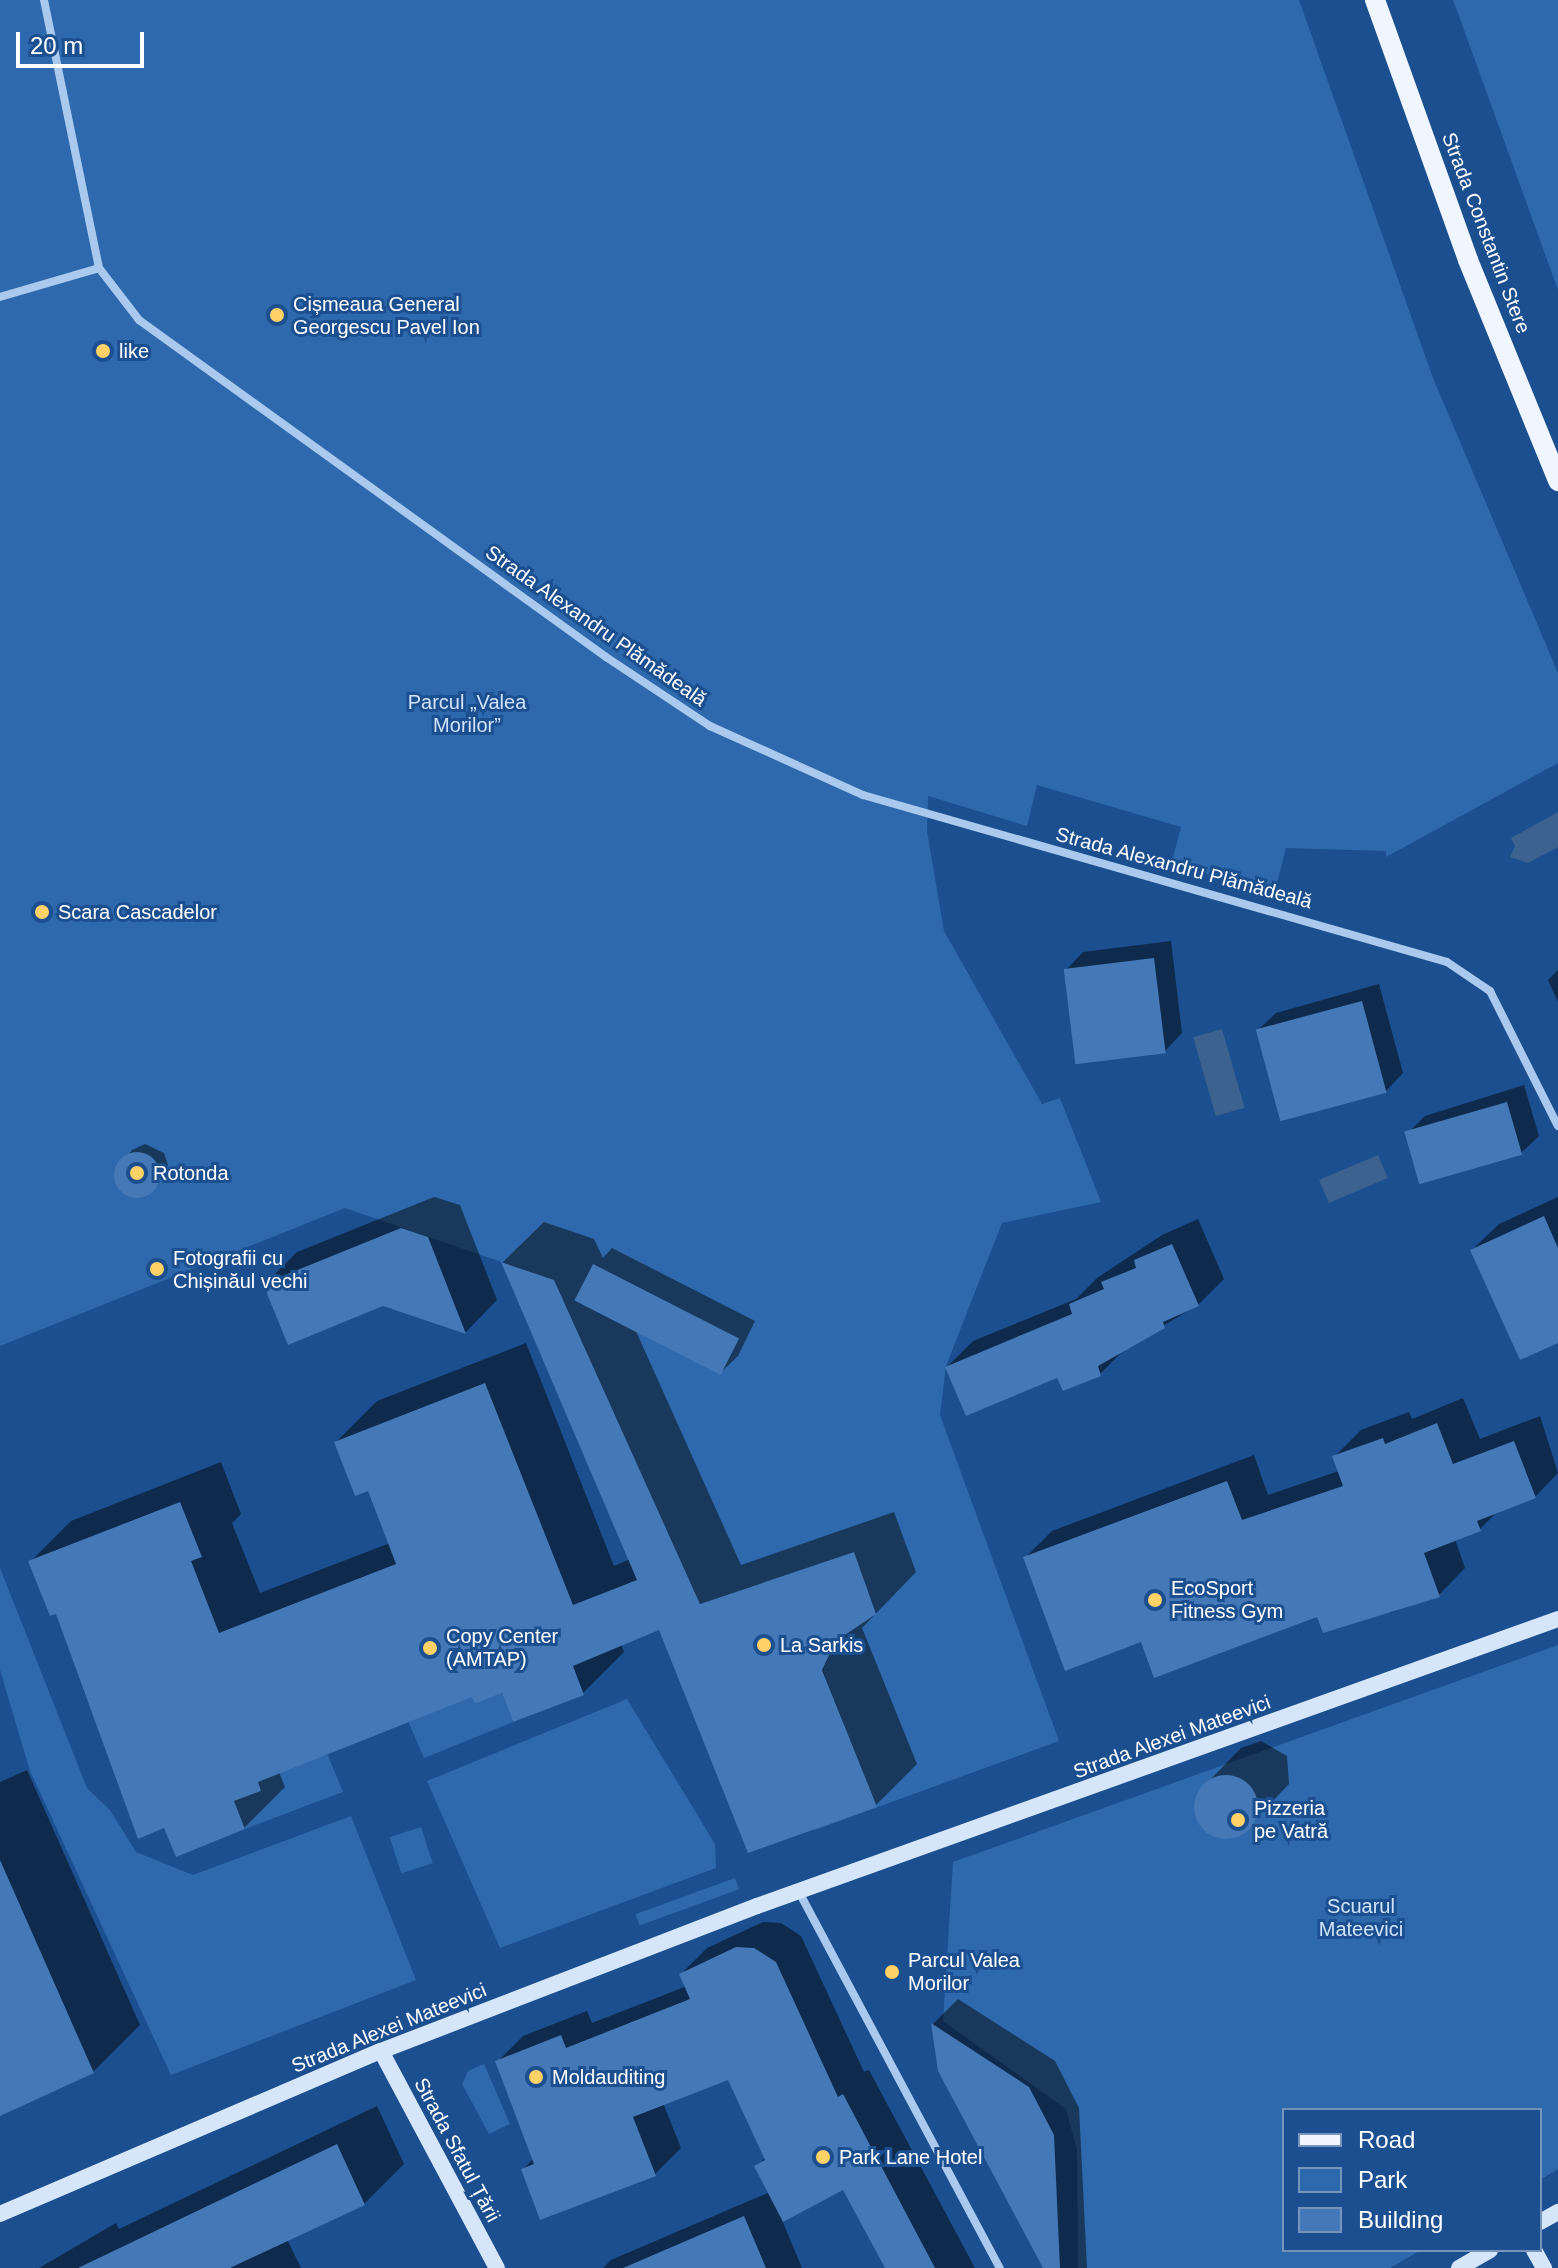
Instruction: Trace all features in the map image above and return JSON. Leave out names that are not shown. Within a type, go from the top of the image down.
[{"type":"main road","name":"Strada Constantin Stere","points":[[1375,0],[1468,260],[1558,481]]},
{"type":"main road","name":"Strada Alexei Mateevici","points":[[0,2214],[381,2051],[799,1892],[1558,1619]]},
{"type":"main road","name":"Strada Sfatul Țării","points":[[381,2051],[497,2268]]},
{"type":"main road","points":[[1459,2268],[1487,2252]]},
{"type":"street","name":"Strada Alexandru Plămădeală","points":[[44,0],[99,268],[139,320],[606,657],[710,726],[863,795],[1447,962],[1490,991],[1558,1126]]},
{"type":"street","points":[[0,297],[99,268]]},
{"type":"street","points":[[799,1892],[1000,2268]]},
{"type":"green space","name":"Parcul „Valea Morilor”","points":[[0,0],[1299,0],[1433,378],[1558,673],[1558,763],[1386,857],[1386,851],[1286,848],[1275,891],[1171,865],[1181,827],[1037,785],[1027,826],[928,796],[927,831],[944,931],[1042,1104],[1060,1098],[1101,1202],[1002,1223],[946,1366],[940,1415],[1059,1741],[815,1830],[786,1747],[843,1722],[823,1670],[836,1641],[854,1552],[700,1604],[553,1280],[345,1208],[0,1346]]},
{"type":"green space","points":[[1453,0],[1558,0],[1558,290],[1459,16]]},
{"type":"green space","points":[[0,1568],[87,1788],[110,1810],[136,1852],[193,1875],[351,1816],[416,1980],[171,2075],[30,1771],[0,1670]]},
{"type":"green space","name":"Scuarul Mateevici","points":[[1558,1645],[1558,2169],[1542,2179],[1542,2108],[1282,2108],[1282,2252],[1418,2252],[1390,2268],[1078,2268],[1077,2150],[1066,2109],[943,2021],[953,1862]]},
{"type":"green space","points":[[502,1693],[513,1722],[424,1758],[408,1721],[472,1696],[475,1704]]},
{"type":"green space","points":[[627,1699],[715,1844],[716,1868],[500,1948],[427,1781]]},
{"type":"green space","points":[[327,1753],[343,1792],[245,1829],[234,1801],[261,1791],[257,1780]]},
{"type":"green space","points":[[421,1827],[433,1863],[401,1873],[390,1837]]},
{"type":"green space","points":[[735,1878],[739,1889],[639,1926],[635,1914]]},
{"type":"green space","points":[[484,2064],[510,2124],[489,2134],[462,2084],[468,2071]]},
{"type":"shaded area","points":[[1558,812],[1558,847],[1528,863],[1510,857],[1515,846],[1511,838]]},
{"type":"shaded area","points":[[1222,1029],[1245,1108],[1216,1116],[1193,1037]]},
{"type":"shaded area","points":[[1378,1155],[1388,1178],[1329,1203],[1319,1180]]},
{"type":"building","points":[[1154,958],[1166,1053],[1075,1064],[1064,969]]},
{"type":"building","points":[[1362,1001],[1387,1093],[1280,1121],[1256,1029]]},
{"type":"building","points":[[1507,1102],[1522,1155],[1419,1184],[1404,1131]]},
{"type":"building","name":"Rotonda","points":[[137,1152],[153,1159],[160,1175],[153,1191],[137,1198],[121,1191],[114,1175],[121,1159]]},
{"type":"building","points":[[1544,1216],[1558,1248],[1558,1343],[1520,1360],[1470,1250]]},
{"type":"building","points":[[401,1228],[428,1237],[466,1334],[383,1306],[288,1345],[263,1284]]},
{"type":"building","points":[[1172,1244],[1199,1306],[1163,1322],[1165,1328],[1098,1366],[1101,1376],[1063,1391],[1057,1378],[966,1416],[945,1367],[1072,1314],[1069,1304],[1104,1289],[1101,1282],[1136,1268],[1134,1260]]},
{"type":"building","points":[[501,1262],[554,1280],[700,1604],[854,1552],[876,1614],[836,1641],[822,1670],[877,1807],[748,1853],[659,1630],[573,1666],[584,1695],[513,1722],[502,1693],[475,1704],[472,1697],[258,1782],[261,1791],[234,1801],[245,1829],[176,1857],[164,1828],[138,1839],[56,1614],[50,1616],[28,1561],[180,1502],[202,1557],[191,1561],[219,1633],[396,1564],[368,1491],[355,1496],[334,1442],[485,1383],[573,1605],[637,1580]]},
{"type":"building","points":[[593,1264],[739,1338],[721,1375],[574,1301]]},
{"type":"building","points":[[1437,1423],[1453,1464],[1514,1441],[1536,1498],[1477,1521],[1481,1531],[1424,1553],[1440,1597],[1323,1633],[1317,1617],[1154,1678],[1141,1642],[1065,1671],[1023,1557],[1227,1481],[1242,1520],[1343,1486],[1332,1456],[1383,1438],[1385,1444]]},
{"type":"building","points":[[1220,1775],[1232,1775],[1249,1784],[1256,1795],[1256,1819],[1249,1830],[1232,1839],[1220,1839],[1208,1834],[1199,1825],[1194,1813],[1194,1801],[1199,1789],[1208,1780]]},
{"type":"building","points":[[0,1860],[94,2073],[0,2116]]},
{"type":"building","points":[[736,1947],[754,1948],[776,1962],[838,2097],[843,2094],[935,2268],[885,2268],[843,2190],[783,2222],[754,2166],[765,2160],[728,2080],[633,2117],[656,2176],[540,2220],[521,2169],[534,2164],[495,2061],[561,2035],[566,2048],[690,1999],[679,1974]]},
{"type":"building","points":[[931,2023],[1029,2087],[1054,2135],[1060,2268],[1043,2268],[938,2071]]},
{"type":"building","points":[[337,2144],[365,2205],[230,2268],[78,2268]]},
{"type":"building","points":[[744,2216],[766,2268],[623,2268]]},
{"type":"place","name":"Cișmeaua General Georgescu Pavel Ion","points":[[277,315]]},
{"type":"place","name":"like","points":[[103,351]]},
{"type":"place","name":"Scara Cascadelor","points":[[42,912]]},
{"type":"place","name":"Rotonda","points":[[137,1173]]},
{"type":"place","name":"Fotografii cu Chișinăul vechi","points":[[157,1269]]},
{"type":"place","name":"EcoSport Fitness Gym","points":[[1155,1600]]},
{"type":"place","name":"La Sarkis","points":[[764,1645]]},
{"type":"place","name":"Copy Center (AMTAP)","points":[[430,1648]]},
{"type":"place","name":"Pizzeria pe Vatră","points":[[1238,1820]]},
{"type":"place","name":"Parcul Valea Morilor","points":[[892,1972]]},
{"type":"place","name":"Moldauditing","points":[[536,2077]]},
{"type":"place","name":"Park Lane Hotel","points":[[823,2157]]}]
